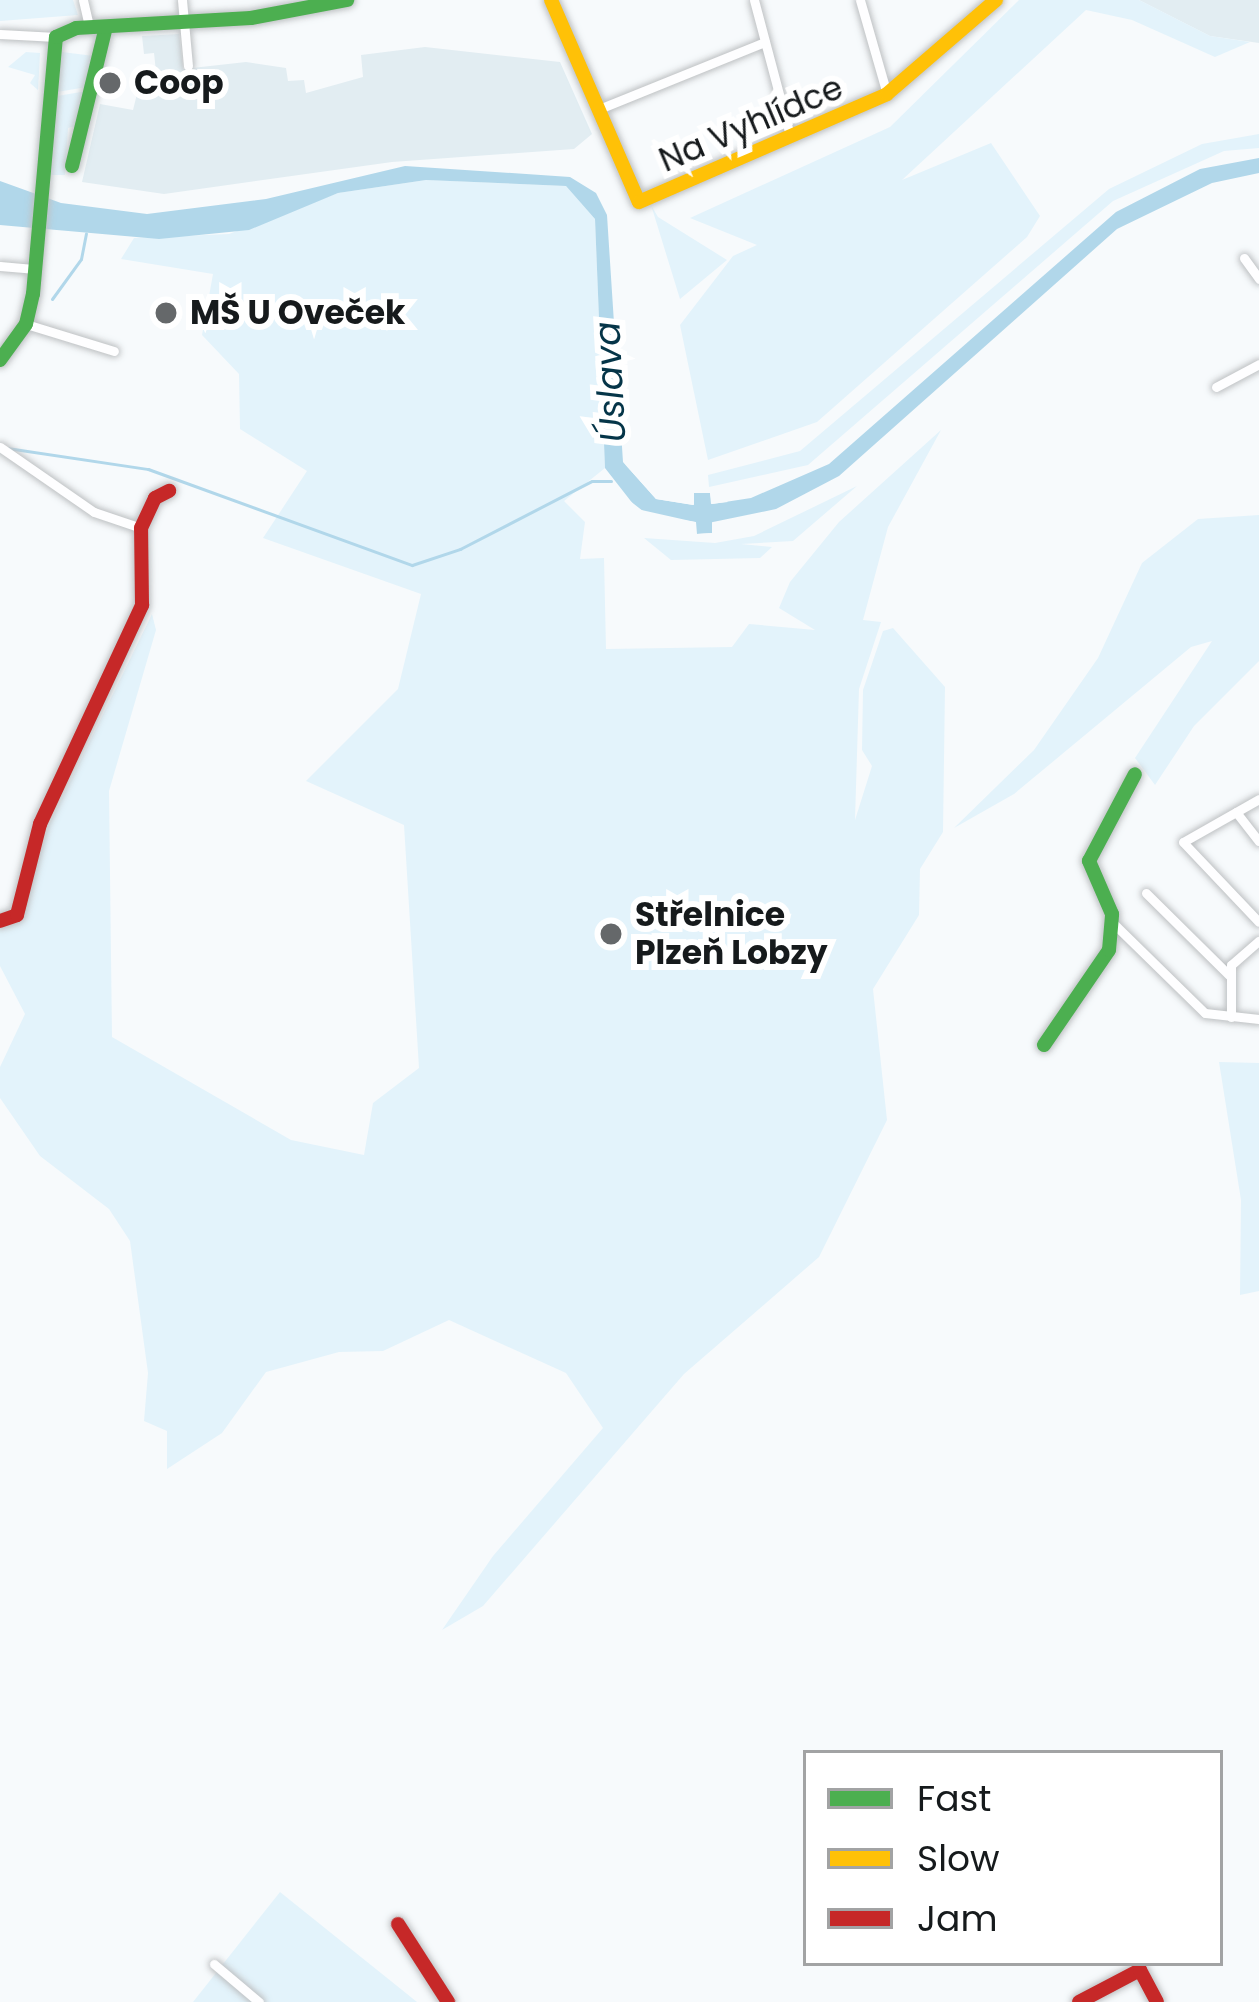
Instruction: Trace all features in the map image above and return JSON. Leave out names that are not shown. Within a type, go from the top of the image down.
[{"type":"street","points":[[83,0],[89,27]]},
{"type":"street","points":[[182,0],[188,66]]},
{"type":"street","points":[[0,34],[56,37],[89,27],[184,22],[346,0]]},
{"type":"street","name":"Na Vyhlídce","points":[[551,0],[639,202],[887,94],[996,0]]},
{"type":"street","points":[[754,0],[790,135]]},
{"type":"street","points":[[860,0],[887,94]]},
{"type":"street","points":[[72,166],[106,27]]},
{"type":"street","points":[[0,360],[26,323],[36,267],[56,37]]},
{"type":"street","points":[[599,110],[765,41]]},
{"type":"street","points":[[1244,258],[1259,279]]},
{"type":"street","points":[[0,266],[36,267]]},
{"type":"street","points":[[26,323],[114,351]]},
{"type":"street","points":[[1216,387],[1259,364]]},
{"type":"street","points":[[0,447],[94,512],[141,528]]},
{"type":"street","points":[[0,921],[17,915],[40,824],[142,605],[141,528],[155,498],[169,491]]},
{"type":"street","points":[[1135,774],[1089,861],[1114,924],[1205,1013],[1259,1018]]},
{"type":"street","points":[[1259,799],[1183,842],[1259,922]]},
{"type":"street","points":[[1236,812],[1259,841]]},
{"type":"street","points":[[1145,893],[1228,975]]},
{"type":"street","points":[[1044,1045],[1103,960],[1114,924]]},
{"type":"street","points":[[1231,1017],[1228,975],[1236,956],[1259,941]]},
{"type":"street","points":[[398,1924],[448,2002]]},
{"type":"street","points":[[214,1964],[259,2002]]},
{"type":"street","points":[[1079,2002],[1140,1970],[1157,2002]]},
{"type":"shaded area","points":[[0,0],[73,0],[78,15],[0,21]]},
{"type":"shaded area","points":[[1019,0],[1139,0],[1210,36],[1250,42],[1215,57],[1132,20],[1086,10],[902,180],[991,143],[1040,216],[1027,237],[817,422],[708,460],[680,325],[733,256],[757,245],[690,218],[890,127]]},
{"type":"shaded area","points":[[1139,0],[1259,0],[1259,43],[1210,36]]},
{"type":"shaded area","points":[[179,34],[183,69],[246,62],[286,68],[288,81],[304,80],[306,93],[363,77],[361,55],[425,47],[560,62],[592,134],[574,149],[392,162],[164,194],[82,182],[100,104],[133,110],[141,78],[157,81],[154,53],[144,54],[142,36]]},
{"type":"shaded area","points":[[26,52],[40,53],[38,90],[30,83],[35,75],[8,67]]},
{"type":"shaded area","points":[[62,52],[94,56],[87,87],[57,92]]},
{"type":"shaded area","points":[[87,91],[79,125],[68,128],[65,175],[50,175],[57,96]]},
{"type":"shaded area","points":[[1259,134],[1259,148],[1224,151],[1113,201],[808,465],[709,487],[708,475],[800,451],[1109,189],[1202,144]]},
{"type":"shaded area","points":[[426,180],[566,186],[595,219],[605,468],[564,501],[585,522],[580,559],[604,558],[606,649],[732,647],[749,624],[815,630],[779,608],[790,582],[839,522],[941,430],[888,527],[863,620],[881,622],[859,689],[855,820],[872,766],[862,750],[863,690],[883,631],[893,628],[945,687],[943,832],[920,869],[919,915],[873,989],[887,1120],[819,1257],[684,1374],[483,1606],[442,1630],[493,1556],[603,1428],[566,1373],[449,1320],[383,1351],[339,1352],[266,1372],[222,1433],[167,1469],[167,1431],[144,1421],[148,1373],[130,1241],[109,1209],[40,1156],[0,1098],[0,1067],[25,1014],[0,966],[0,926],[20,916],[49,825],[152,614],[156,630],[109,791],[112,1037],[291,1140],[364,1155],[373,1103],[419,1068],[404,825],[306,781],[398,689],[421,594],[263,538],[307,471],[240,429],[239,374],[202,335],[213,274],[121,259],[134,238],[229,234],[338,193]]},
{"type":"shaded area","points":[[651,205],[658,217],[727,260],[680,299]]},
{"type":"shaded area","points":[[857,486],[793,541],[741,544],[772,547],[760,558],[671,560],[644,538],[715,543],[754,536]]},
{"type":"shaded area","points":[[1259,515],[1259,661],[1194,726],[1155,785],[1135,758],[1212,641],[1191,647],[1014,794],[954,828],[1034,750],[1098,658],[1142,563],[1198,519]]},
{"type":"shaded area","points":[[1219,1062],[1259,1063],[1259,1291],[1240,1295],[1241,1200]]},
{"type":"shaded area","points":[[280,1892],[417,2002],[193,2002]]},
{"type":"water","name":"Úslava","points":[[1259,158],[1259,173],[1212,183],[1117,229],[839,476],[776,509],[713,522],[713,533],[696,534],[695,522],[637,509],[605,468],[595,219],[566,186],[426,180],[338,193],[249,230],[159,239],[0,225],[0,181],[61,203],[147,214],[266,199],[405,166],[570,177],[596,193],[607,215],[623,462],[656,499],[693,505],[694,493],[710,493],[712,504],[751,498],[829,464],[1116,212],[1200,169]]},
{"type":"pier","points":[[623,462],[658,494],[683,500],[691,488],[711,487],[728,502],[711,504],[710,493],[694,493],[694,505],[656,499]]},
{"type":"pier","points":[[606,482],[648,515],[696,522],[697,534],[712,533],[712,522],[731,526],[718,527],[715,539],[694,540],[690,528],[634,514]]},
{"type":"waterway","points":[[52,299],[81,259],[86,233]]},
{"type":"waterway","points":[[7,448],[148,469],[412,565],[460,549],[592,481],[611,481]]},
{"type":"traffic: fast","points":[[0,360],[26,324],[33,294],[56,37],[76,28],[251,18],[347,0]]},
{"type":"traffic: fast","points":[[72,166],[106,27]]},
{"type":"traffic: fast","points":[[1044,1045],[1109,950],[1112,914],[1089,861],[1135,774]]},
{"type":"traffic: slow","points":[[551,0],[639,202],[887,94],[996,0]]},
{"type":"traffic: jam","points":[[0,921],[17,915],[40,824],[142,605],[141,528],[155,498],[169,491]]},
{"type":"traffic: jam","points":[[398,1924],[448,2002]]},
{"type":"traffic: jam","points":[[1079,2002],[1140,1970],[1157,2002]]},
{"type":"place","name":"Coop","points":[[110,83]]},
{"type":"place","name":"MŠ U Oveček","points":[[166,313]]},
{"type":"place","name":"Střelnice Plzeň Lobzy","points":[[611,934]]}]
